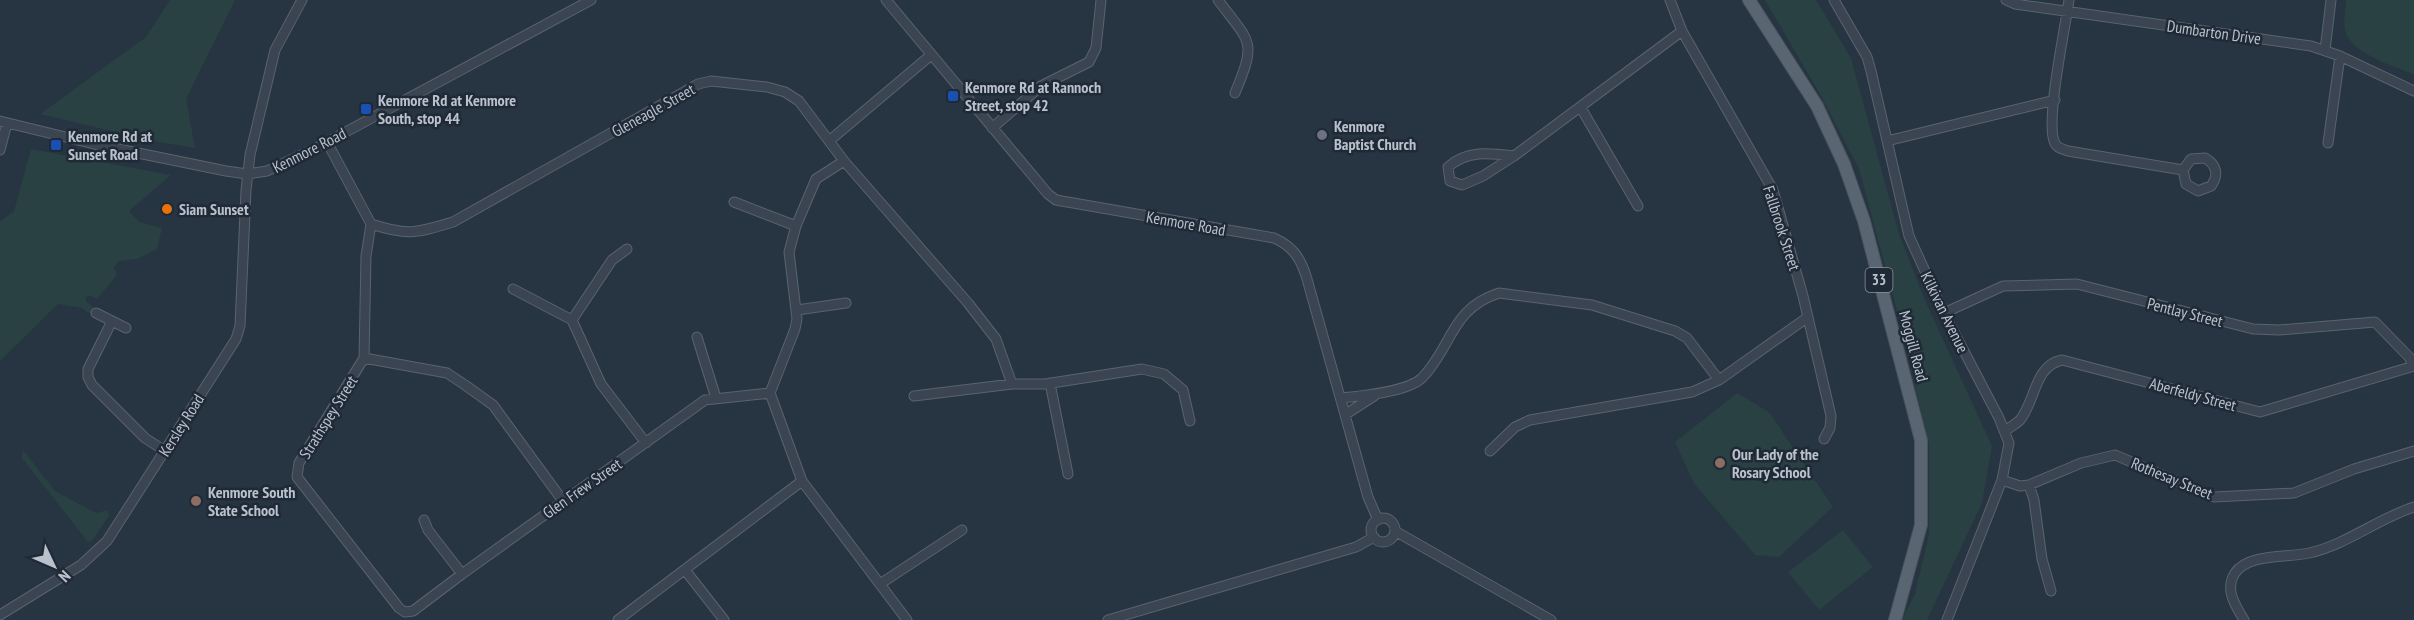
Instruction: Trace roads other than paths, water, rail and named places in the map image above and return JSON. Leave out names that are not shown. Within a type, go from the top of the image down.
[{"type":"main road","name":"Moggill Road","points":[[1749,0],[1816,106],[1844,164],[1864,221],[1920,440],[1921,525],[1895,620]]},
{"type":"main road","name":"Moggill Road","points":[[1886,620],[1904,584]]},
{"type":"street","name":"Kersley Road","points":[[0,615],[95,554],[112,534],[236,339],[240,326],[247,174],[275,50],[302,0]]},
{"type":"street","name":"Kenmore Road","points":[[4,122],[94,144],[247,174],[267,171],[327,142],[591,0]]},
{"type":"street","name":"Kenmore Road","points":[[886,0],[1048,194],[1063,203],[1274,238],[1290,247],[1302,264],[1368,497],[1378,520]]},
{"type":"street","points":[[992,128],[1041,86],[1089,62],[1096,48],[1101,0]]},
{"type":"street","points":[[1218,0],[1249,43],[1247,64],[1235,93]]},
{"type":"street","name":"Fallbrook Street","points":[[1670,0],[1682,31],[1773,190],[1832,416],[1830,428],[1824,439]]},
{"type":"street","name":"Kilkivan Avenue","points":[[1834,0],[1867,57],[1909,236],[1944,313],[2005,430],[2009,450],[2002,480],[1947,620]]},
{"type":"street","name":"Dumbarton Drive","points":[[2006,0],[2015,4],[2325,50],[2414,91]]},
{"type":"street","points":[[2069,0],[2055,100],[2052,133],[2055,143],[2059,148],[2068,151],[2183,170]]},
{"type":"street","points":[[2325,50],[2331,0]]},
{"type":"street","points":[[1514,156],[1490,153],[1459,158],[1448,167],[1450,181],[1462,185],[1484,176],[1514,156],[1581,108],[1682,31]]},
{"type":"street","points":[[829,141],[931,55]]},
{"type":"street","points":[[2328,143],[2340,56]]},
{"type":"street","name":"Gleneagle Street","points":[[371,224],[398,233],[424,231],[453,222],[698,84],[711,81],[767,87],[785,92],[799,101],[844,161],[968,303],[996,339],[1012,384]]},
{"type":"street","points":[[1887,141],[2055,100]]},
{"type":"street","points":[[1581,108],[1638,206]]},
{"type":"street","points":[[0,150],[4,122]]},
{"type":"street","points":[[327,142],[371,224]]},
{"type":"street","points":[[844,161],[816,179],[796,226],[789,252],[797,310],[795,329],[770,393],[802,481],[907,620]]},
{"type":"street","points":[[734,202],[796,226]]},
{"type":"street","name":"Strathspey Street","points":[[371,224],[366,256],[364,358],[298,463],[297,477],[399,608],[405,612]]},
{"type":"street","points":[[572,320],[612,260],[627,249]]},
{"type":"street","name":"Pentlay Street","points":[[1944,313],[2003,286],[2077,284],[2253,328],[2279,330],[2375,322],[2410,358],[2413,366]]},
{"type":"street","points":[[513,289],[572,320],[602,384],[646,443]]},
{"type":"street","points":[[1346,414],[1376,395],[1421,379],[1469,308],[1484,298],[1499,293],[1592,305],[1675,331],[1687,338],[1719,380]]},
{"type":"street","points":[[797,310],[846,303]]},
{"type":"street","points":[[96,313],[126,328]]},
{"type":"street","points":[[1490,451],[1515,428],[1530,420],[1692,392],[1719,380],[1808,317]]},
{"type":"street","points":[[112,321],[88,369],[88,377],[92,386],[145,438],[165,451]]},
{"type":"street","points":[[697,337],[716,398]]},
{"type":"street","points":[[364,358],[447,373],[493,405],[563,501]]},
{"type":"street","name":"Aberfeldy Street","points":[[2005,430],[2020,420],[2027,409],[2043,370],[2053,362],[2062,360],[2260,412],[2413,366]]},
{"type":"street","points":[[914,396],[1012,384],[1050,383],[1142,369],[1164,374],[1183,390],[1190,421]]},
{"type":"street","points":[[1050,383],[1068,474]]},
{"type":"street","name":"Glen Frew Street","points":[[405,612],[413,611],[705,400],[770,393]]},
{"type":"street","points":[[1341,398],[1376,395]]},
{"type":"street","name":"Rothesay Street","points":[[2029,485],[2081,463],[2115,455],[2214,497],[2294,493],[2354,469],[2414,451]]},
{"type":"street","points":[[2002,480],[2020,486],[2029,485],[2034,500],[2042,559],[2051,591]]},
{"type":"street","points":[[618,620],[802,481]]},
{"type":"street","points":[[2244,620],[2231,595],[2231,581],[2245,564],[2319,551],[2388,516],[2414,507]]},
{"type":"street","points":[[1395,531],[1392,538],[1386,542],[1379,541],[1374,537],[1372,526],[1378,520],[1385,518],[1391,521],[1395,531],[1551,620]]},
{"type":"street","points":[[424,520],[428,530],[462,574]]},
{"type":"street","points":[[880,584],[962,530]]},
{"type":"street","points":[[1108,620],[1356,547],[1374,537]]},
{"type":"street","points":[[686,570],[724,620]]},
{"type":"place","name":"Kenmore Rd at Rannoch Street, stop 42","points":[[953,96]]},
{"type":"place","name":"Kenmore Rd at Kenmore South, stop 44","points":[[366,109]]},
{"type":"place","name":"Kenmore Baptist Church","points":[[1322,135]]},
{"type":"place","name":"Kenmore Rd at Sunset Road","points":[[56,145]]},
{"type":"place","name":"Siam Sunset","points":[[167,209]]},
{"type":"place","name":"Our Lady of the Rosary School","points":[[1720,463]]},
{"type":"place","name":"Kenmore South State School","points":[[196,501]]}]
